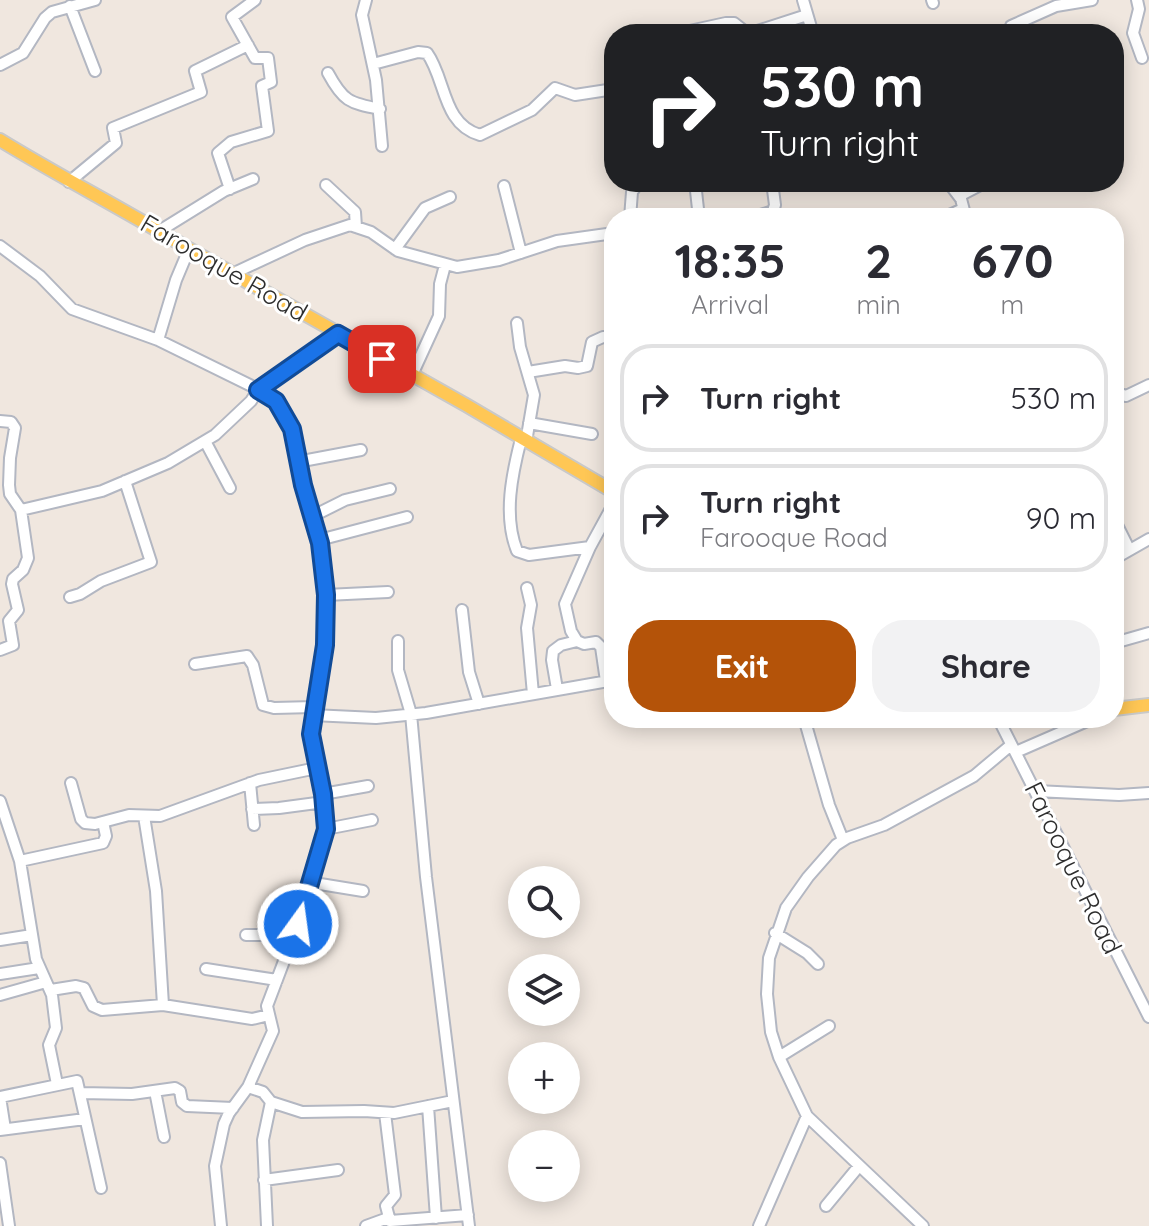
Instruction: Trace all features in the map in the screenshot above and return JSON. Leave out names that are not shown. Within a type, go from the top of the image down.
[{"type":"main road","name":"Farooque Road","points":[[0,140],[604,486]]},
{"type":"main road","points":[[1124,708],[1149,705]]},
{"type":"street","points":[[0,65],[23,53],[52,12],[95,0]]},
{"type":"street","points":[[230,189],[218,153],[231,142],[268,131],[262,86],[271,82],[268,58],[255,58],[232,17],[255,0]]},
{"type":"street","points":[[366,0],[362,15],[380,109],[382,146]]},
{"type":"street","points":[[804,0],[810,24]]},
{"type":"street","points":[[1015,24],[1048,9],[1092,0]]},
{"type":"street","points":[[1137,0],[1139,9],[1133,33],[1142,58]]},
{"type":"street","points":[[70,6],[95,71]]},
{"type":"street","points":[[779,24],[807,15]]},
{"type":"street","points":[[69,182],[116,143],[113,128],[201,92],[195,71],[248,45]]},
{"type":"street","points":[[373,64],[418,52],[427,53],[442,92],[458,121],[480,135],[532,110],[555,88],[575,95],[604,91]]},
{"type":"street","points":[[328,73],[340,94],[348,101],[380,109]]},
{"type":"street","points":[[161,230],[230,189],[253,179]]},
{"type":"street","points":[[326,185],[355,212],[356,227]]},
{"type":"street","points":[[504,186],[521,253]]},
{"type":"street","points":[[956,192],[962,208]]},
{"type":"street","points":[[959,196],[967,192]]},
{"type":"street","points":[[395,249],[425,208],[450,197]]},
{"type":"street","points":[[232,274],[340,227],[356,227],[371,232],[395,249],[445,265],[470,266],[557,241],[604,234]]},
{"type":"street","points":[[0,246],[40,276],[72,309],[158,340],[270,395],[292,429],[297,462],[319,540],[326,595],[325,645],[311,734],[324,798],[326,829],[294,935],[267,1006],[273,1031],[248,1087],[224,1124],[215,1166],[221,1226]]},
{"type":"street","points":[[158,340],[189,249]]},
{"type":"street","points":[[412,375],[439,316],[440,284],[445,265]]},
{"type":"street","points":[[517,323],[534,395],[510,493],[513,538],[517,551],[529,555],[590,547]]},
{"type":"street","points":[[21,510],[102,491],[168,463],[205,441],[247,405],[258,390],[338,334]]},
{"type":"street","points":[[528,372],[587,366],[592,342],[604,337]]},
{"type":"street","points":[[1124,395],[1149,385]]},
{"type":"street","points":[[0,421],[11,422],[15,428],[5,493],[21,510],[28,558],[12,584],[18,610],[9,621],[13,645],[0,650]]},
{"type":"street","points":[[529,423],[592,434]]},
{"type":"street","points":[[205,441],[230,488]]},
{"type":"street","points":[[297,462],[361,450]]},
{"type":"street","points":[[70,597],[151,562],[125,481]]},
{"type":"street","points":[[313,516],[345,500],[390,489]]},
{"type":"street","points":[[319,540],[407,517]]},
{"type":"street","points":[[604,521],[565,604],[571,631],[577,641],[599,644],[604,660]]},
{"type":"street","points":[[1124,539],[1129,549]]},
{"type":"street","points":[[1124,552],[1149,539]]},
{"type":"street","points":[[527,588],[531,605],[527,628],[533,694]]},
{"type":"street","points":[[326,595],[388,592]]},
{"type":"street","points":[[462,610],[469,672],[479,704]]},
{"type":"street","points":[[1124,640],[1149,633]]},
{"type":"street","points":[[366,1226],[388,1218],[397,1222],[436,1218],[468,1220],[426,877],[411,714],[400,683],[398,641]]},
{"type":"street","points":[[557,689],[553,651],[561,645],[577,641]]},
{"type":"street","points":[[195,664],[247,656],[253,665],[263,705],[376,718],[479,704],[604,681]]},
{"type":"street","points":[[807,728],[829,805],[843,840]]},
{"type":"street","name":"Farooque Road","points":[[1003,728],[1149,1017]]},
{"type":"street","points":[[923,1226],[807,1116],[779,1057],[771,1032],[767,994],[769,958],[775,933],[796,891],[843,840],[884,825],[974,776],[1013,748],[1067,728]]},
{"type":"street","points":[[71,783],[82,822],[103,822],[123,816],[160,816],[250,783],[317,768]]},
{"type":"street","points":[[250,783],[254,825]]},
{"type":"street","points":[[252,809],[279,808],[368,786]]},
{"type":"street","points":[[1036,791],[1119,795],[1149,793]]},
{"type":"street","points":[[0,801],[20,861],[39,968],[48,986],[56,1028],[49,1045],[57,1084]]},
{"type":"street","points":[[144,816],[156,891],[163,1005]]},
{"type":"street","points":[[326,829],[372,820]]},
{"type":"street","points":[[20,861],[98,845],[105,841],[103,822]]},
{"type":"street","points":[[308,882],[363,891]]},
{"type":"street","points":[[775,933],[807,953],[818,964]]},
{"type":"street","points":[[0,940],[32,935]]},
{"type":"street","points":[[246,935],[294,935]]},
{"type":"street","points":[[0,974],[39,968]]},
{"type":"street","points":[[206,969],[277,980]]},
{"type":"street","points":[[0,995],[48,986],[80,986],[88,993],[93,1006],[102,1010],[163,1005],[252,1019],[269,1015]]},
{"type":"street","points":[[779,1057],[829,1026]]},
{"type":"street","points":[[85,1119],[3,1130],[0,1097],[77,1081],[101,1188]]},
{"type":"street","points":[[248,1087],[263,1092],[271,1102],[302,1112],[404,1112],[453,1101]]},
{"type":"street","points":[[81,1093],[132,1094],[178,1090],[187,1106],[233,1108]]},
{"type":"street","points":[[155,1091],[164,1137]]},
{"type":"street","points":[[267,1226],[263,1140],[271,1102]]},
{"type":"street","points":[[428,1106],[436,1218]]},
{"type":"street","points":[[385,1113],[395,1195],[386,1203],[388,1218]]},
{"type":"street","points":[[759,1226],[807,1116]]},
{"type":"street","points":[[0,1163],[9,1226]]},
{"type":"street","points":[[826,1206],[859,1166]]},
{"type":"street","points":[[264,1180],[338,1170]]},
{"type":"route","points":[[298,924],[326,829],[323,794],[311,734],[325,645],[326,595],[320,543],[295,454],[292,429],[276,401],[258,390],[338,334],[382,359]]}]
